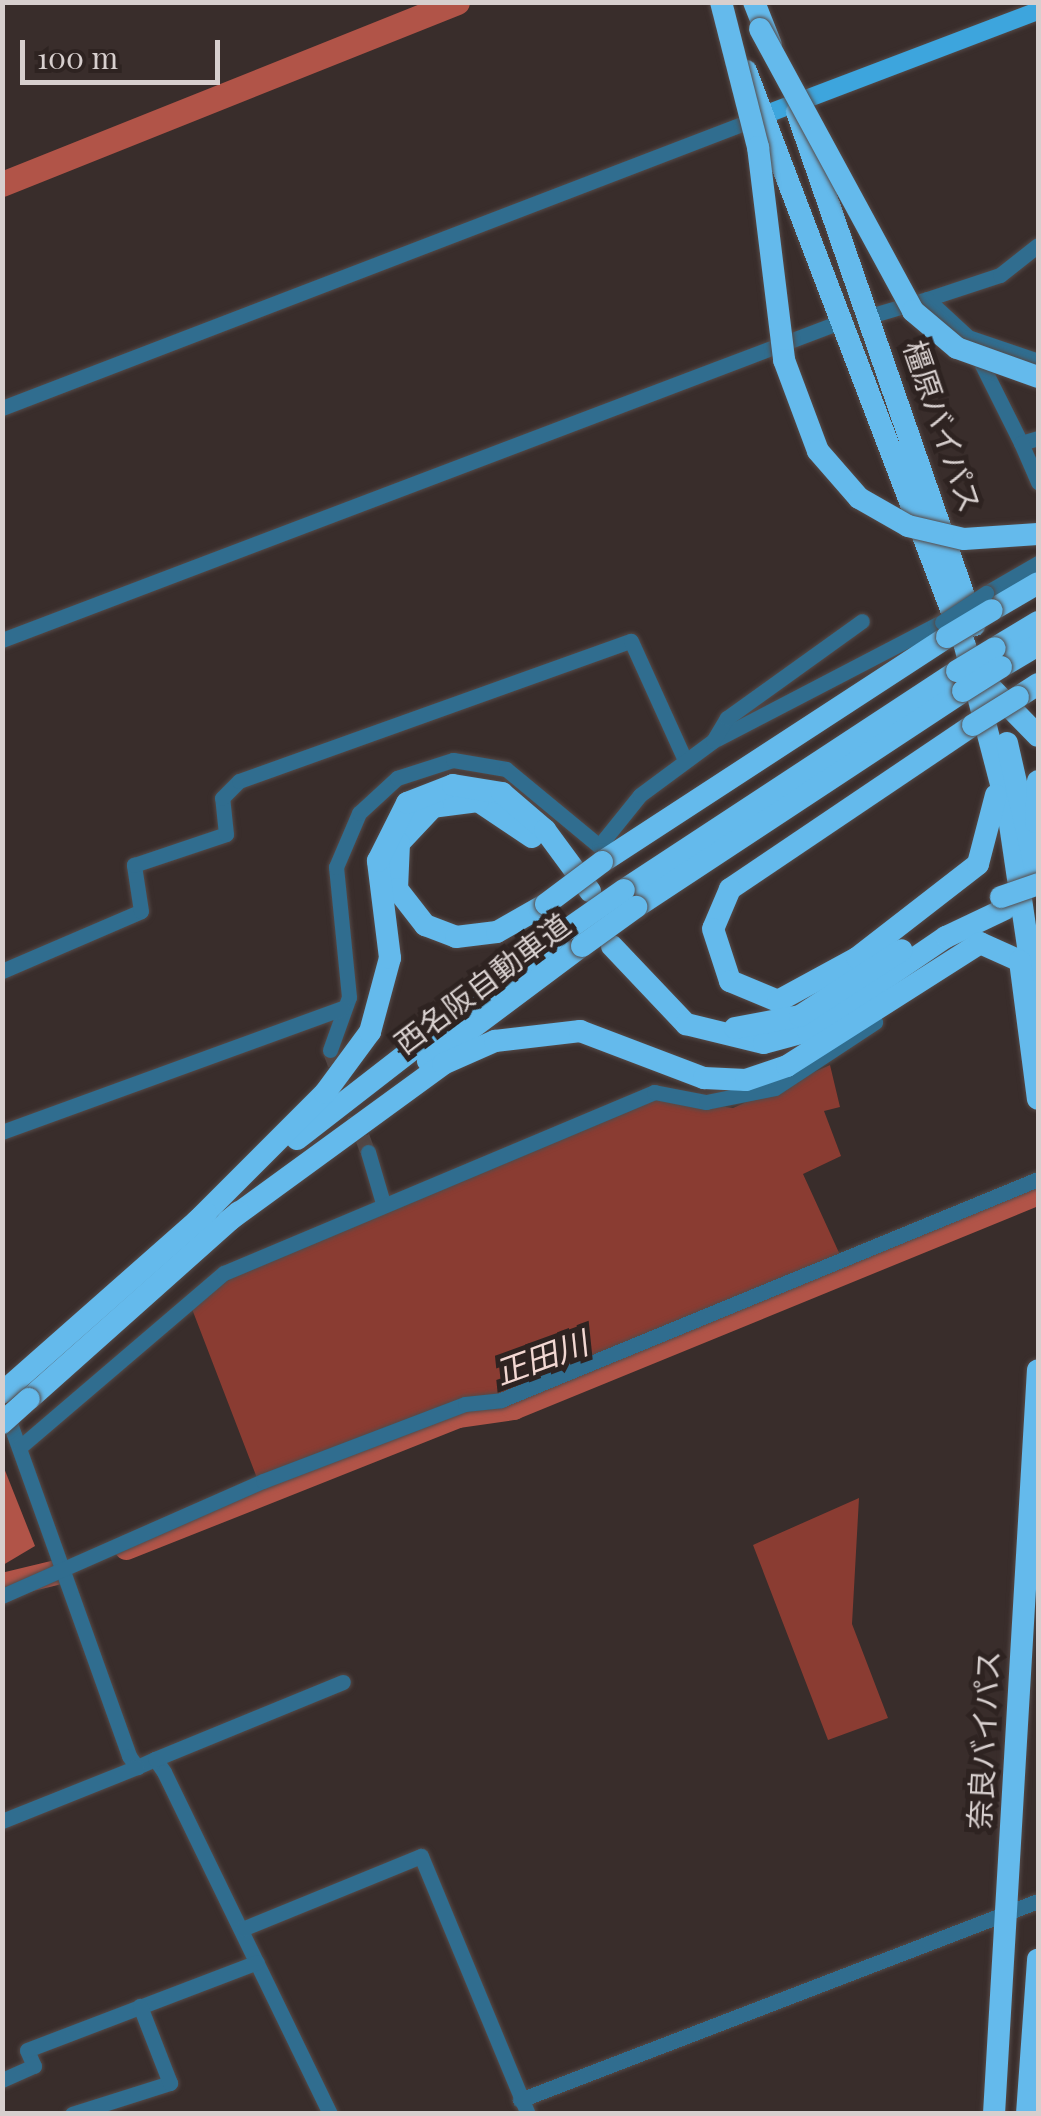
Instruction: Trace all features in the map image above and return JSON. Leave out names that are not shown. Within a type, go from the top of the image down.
[{"type":"highway","points":[[721,2],[733,39],[766,192],[784,360],[818,450],[859,498],[908,526],[964,539],[1038,534]]},
{"type":"highway","name":"橿原バイパス","points":[[721,2],[950,599],[993,752]]},
{"type":"highway","points":[[751,2],[760,29],[912,311],[957,348],[1038,377]]},
{"type":"highway","name":"橿原バイパス","points":[[751,2],[873,315],[993,690],[1038,882]]},
{"type":"highway","points":[[196,1222],[326,1092],[370,1032],[390,958],[378,861],[408,804],[453,785],[502,793],[545,830],[584,895],[535,840],[491,805],[432,807],[399,842],[397,889],[440,932],[497,932],[546,904],[602,862],[944,630],[989,602],[1038,583]]},
{"type":"highway","name":"西名阪自動車道","points":[[2,1423],[17,1390],[196,1222],[575,938],[998,658],[1038,622]]},
{"type":"highway","name":"西名阪自動車道","points":[[998,658],[1038,645]]},
{"type":"highway","points":[[993,690],[1038,736]]},
{"type":"highway","points":[[993,752],[988,846],[909,973],[874,977],[794,997],[760,1000],[720,965],[718,909],[777,849],[1028,690]]},
{"type":"highway","points":[[993,752],[1038,1015]]},
{"type":"highway","points":[[1038,781],[1038,846]]},
{"type":"highway","points":[[618,941],[671,996],[733,1028],[784,1022],[874,977],[933,936],[1038,882]]},
{"type":"highway","points":[[1003,903],[1038,897]]},
{"type":"highway","points":[[228,1222],[428,1074],[495,1041],[580,1031],[704,1078],[746,1080],[787,1066],[874,977],[933,936]]},
{"type":"highway","points":[[874,977],[894,943],[933,936],[980,943],[1016,954],[1038,1099]]},
{"type":"highway","name":"西名阪自動車道","points":[[17,1390],[575,938]]},
{"type":"highway","name":"奈良バイパス","points":[[994,2114],[1038,1370]]},
{"type":"highway","points":[[1027,2111],[1038,1959]]},
{"type":"main road","points":[[764,115],[792,100],[1038,11]]},
{"type":"street","points":[[2,408],[764,115]]},
{"type":"street","points":[[873,315],[1000,275],[1038,246]]},
{"type":"street","points":[[927,299],[968,338],[1038,482]]},
{"type":"street","points":[[2,640],[842,321]]},
{"type":"street","points":[[968,338],[1038,361]]},
{"type":"street","points":[[1022,443],[1038,438]]},
{"type":"street","points":[[989,602],[1038,563]]},
{"type":"street","points":[[713,741],[726,718],[862,621]]},
{"type":"street","points":[[330,1050],[349,996],[336,867],[359,813],[397,778],[454,760],[506,769],[599,846],[684,758],[944,630]]},
{"type":"street","points":[[2,971],[141,911],[134,865],[226,834],[222,798],[239,781],[631,642],[684,758]]},
{"type":"street","points":[[2,1132],[342,1008]]},
{"type":"street","points":[[20,1447],[224,1273],[309,1243],[383,1203],[654,1092],[706,1102],[753,1096],[799,1077],[875,1022]]},
{"type":"street","points":[[368,1152],[383,1203]]},
{"type":"street","points":[[2,1596],[263,1481],[465,1404],[501,1400],[1038,1179]]},
{"type":"street","points":[[2,1404],[69,1566],[137,1766]]},
{"type":"street","points":[[2,1821],[343,1682]]},
{"type":"street","points":[[155,1759],[330,2114]]},
{"type":"street","points":[[242,1929],[421,1856],[524,2106]]},
{"type":"street","points":[[507,2114],[1038,1900]]},
{"type":"street","points":[[2,2080],[34,2066],[27,2050],[257,1962]]},
{"type":"street","points":[[72,2114],[93,2111],[170,2083],[140,2006]]},
{"type":"shaded area","points":[[830,1065],[840,1107],[824,1111],[841,1156],[803,1174],[841,1257],[522,1389],[257,1478],[192,1309],[231,1278],[658,1098],[733,1108]]},
{"type":"shaded area","points":[[2,1463],[35,1546],[3,1565],[2,1565]]},
{"type":"shaded area","points":[[859,1498],[852,1624],[888,1718],[828,1740],[753,1545]]},
{"type":"waterway","points":[[2,184],[457,2]]},
{"type":"waterway","name":"正田川","points":[[126,1547],[457,1415],[513,1407],[1038,1192]]},
{"type":"waterway","name":"正田川","points":[[2,1585],[56,1572]]},
{"type":"tunnel","points":[[330,1050],[368,1152]]}]
